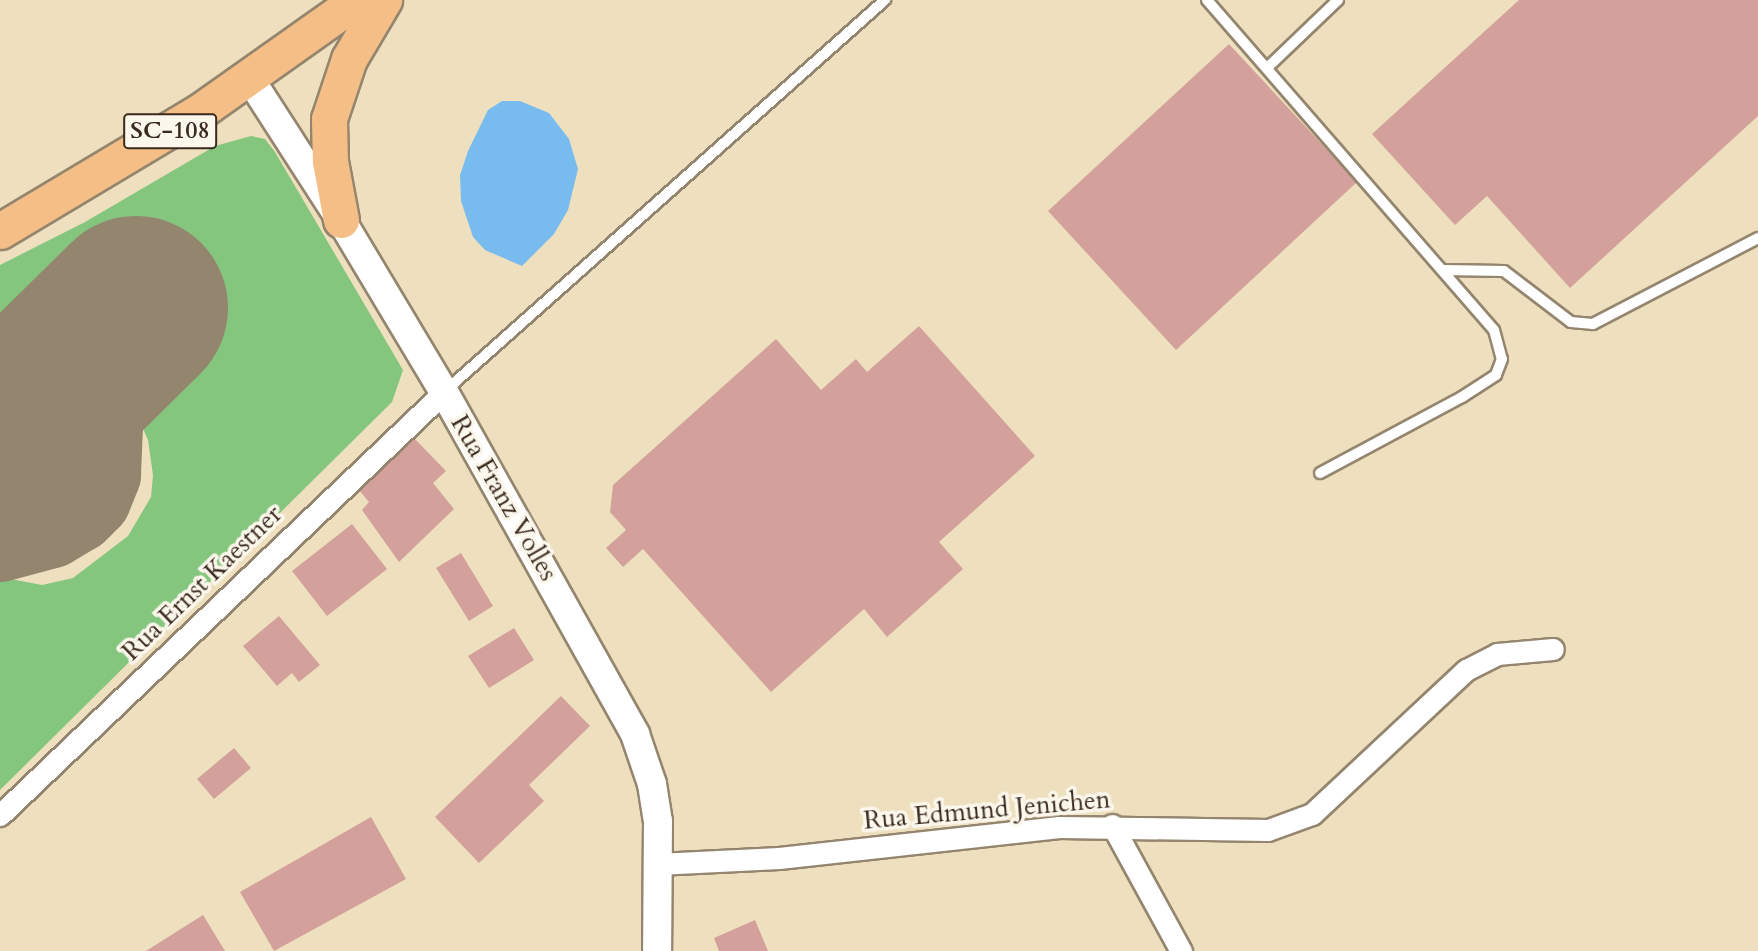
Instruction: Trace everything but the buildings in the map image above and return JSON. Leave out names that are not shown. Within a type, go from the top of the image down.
[{"type":"main road","points":[[341,220],[330,161],[329,119],[349,59],[384,0]]},
{"type":"main road","name":"SC-108","points":[[0,231],[89,182],[250,79],[347,2]]},
{"type":"street","name":"Rua Franz Volles","points":[[250,79],[341,220],[443,392],[635,734],[652,784],[657,864],[657,951]]},
{"type":"street","name":"Rua Ernst Kaestner","points":[[0,815],[443,392]]},
{"type":"street","name":"Rua Edmund Jenichen","points":[[657,864],[779,858],[1013,831],[1112,825],[1268,830],[1312,814],[1466,670],[1497,654],[1553,649]]},
{"type":"street","points":[[1112,825],[1181,951]]},
{"type":"lane","points":[[443,392],[885,0]]},
{"type":"lane","points":[[1207,0],[1494,330],[1502,359],[1496,375],[1320,473]]},
{"type":"lane","points":[[1268,67],[1338,0]]},
{"type":"lane","points":[[1443,270],[1503,271],[1571,322],[1592,324],[1758,238]]},
{"type":"green space","points":[[251,136],[265,139],[275,152],[403,370],[392,402],[0,790],[0,577],[42,585],[73,578],[128,536],[151,497],[153,475],[148,440],[132,403],[189,342],[105,258],[0,359],[0,265],[85,222],[215,146]]},
{"type":"water","points":[[502,101],[520,101],[549,113],[569,139],[578,169],[568,210],[554,234],[522,266],[485,250],[473,237],[461,201],[460,175],[468,151],[488,110]]},
{"type":"taxiway","points":[[0,545],[52,531],[79,515],[94,500],[104,475],[106,426],[88,355]]},
{"type":"runway","points":[[0,442],[136,308]]}]
